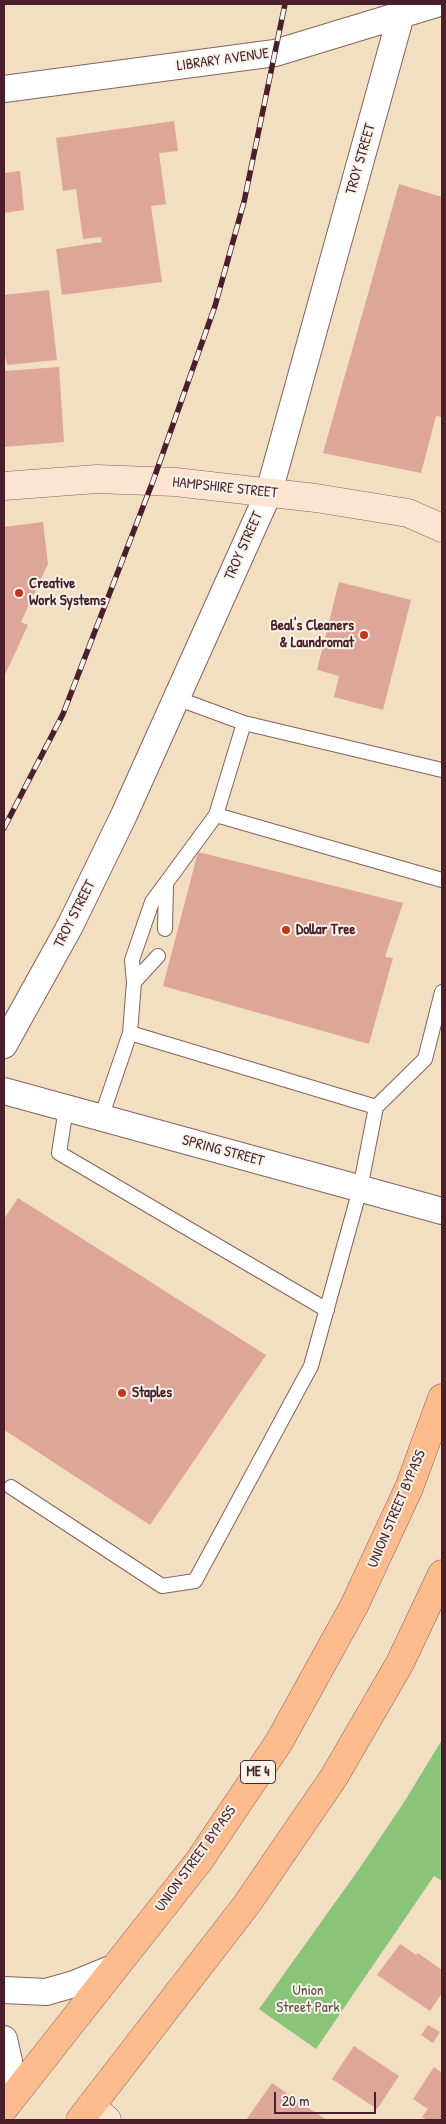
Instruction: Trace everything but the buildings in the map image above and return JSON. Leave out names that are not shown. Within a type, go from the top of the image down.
[{"type":"highway","name":"UNION STREET BYPASS","points":[[5,2107],[199,1861],[279,1742],[354,1606],[409,1488],[442,1398]]},
{"type":"highway","points":[[93,2116],[247,1904],[334,1777],[400,1663],[442,1574]]},
{"type":"street","name":"LIBRARY AVENUE","points":[[4,89],[275,53],[436,4]]},
{"type":"street","name":"TROY STREET","points":[[4,1045],[70,926],[269,492],[401,16]]},
{"type":"street","name":"HAMPSHIRE STREET","points":[[4,486],[96,479],[175,482],[316,498],[408,514],[442,528]]},
{"type":"street","name":"SPRING STREET","points":[[4,1091],[442,1211]]},
{"type":"street","points":[[4,1990],[46,1992],[74,1984],[113,1968]]},
{"type":"street","points":[[4,2040],[9,2061],[5,2107]]},
{"type":"lane","points":[[176,698],[244,723],[442,770]]},
{"type":"lane","points":[[100,1118],[130,1033],[134,982],[132,960],[152,902],[216,815],[244,723]]},
{"type":"lane","points":[[216,815],[442,880]]},
{"type":"lane","points":[[166,884],[166,929]]},
{"type":"lane","points":[[134,982],[158,956]]},
{"type":"lane","points":[[11,1487],[162,1586],[195,1581],[312,1366],[360,1189],[376,1107],[425,1059],[442,992]]},
{"type":"lane","points":[[130,1033],[376,1107]]},
{"type":"lane","points":[[66,1108],[59,1153],[326,1310]]},
{"type":"green space","name":"Union Street Park","points":[[442,1740],[442,1881],[434,1876],[316,2049],[259,2009],[359,1869],[401,1807]]},
{"type":"railway","points":[[4,828],[63,714],[153,481],[215,306],[244,202],[285,4]]},
{"type":"place","name":"Creative Work Systems","points":[[19,593]]},
{"type":"place","name":"Beal's Cleaners & Laundromat","points":[[364,635]]},
{"type":"place","name":"Dollar Tree","points":[[286,930]]},
{"type":"place","name":"Staples","points":[[122,1393]]}]
